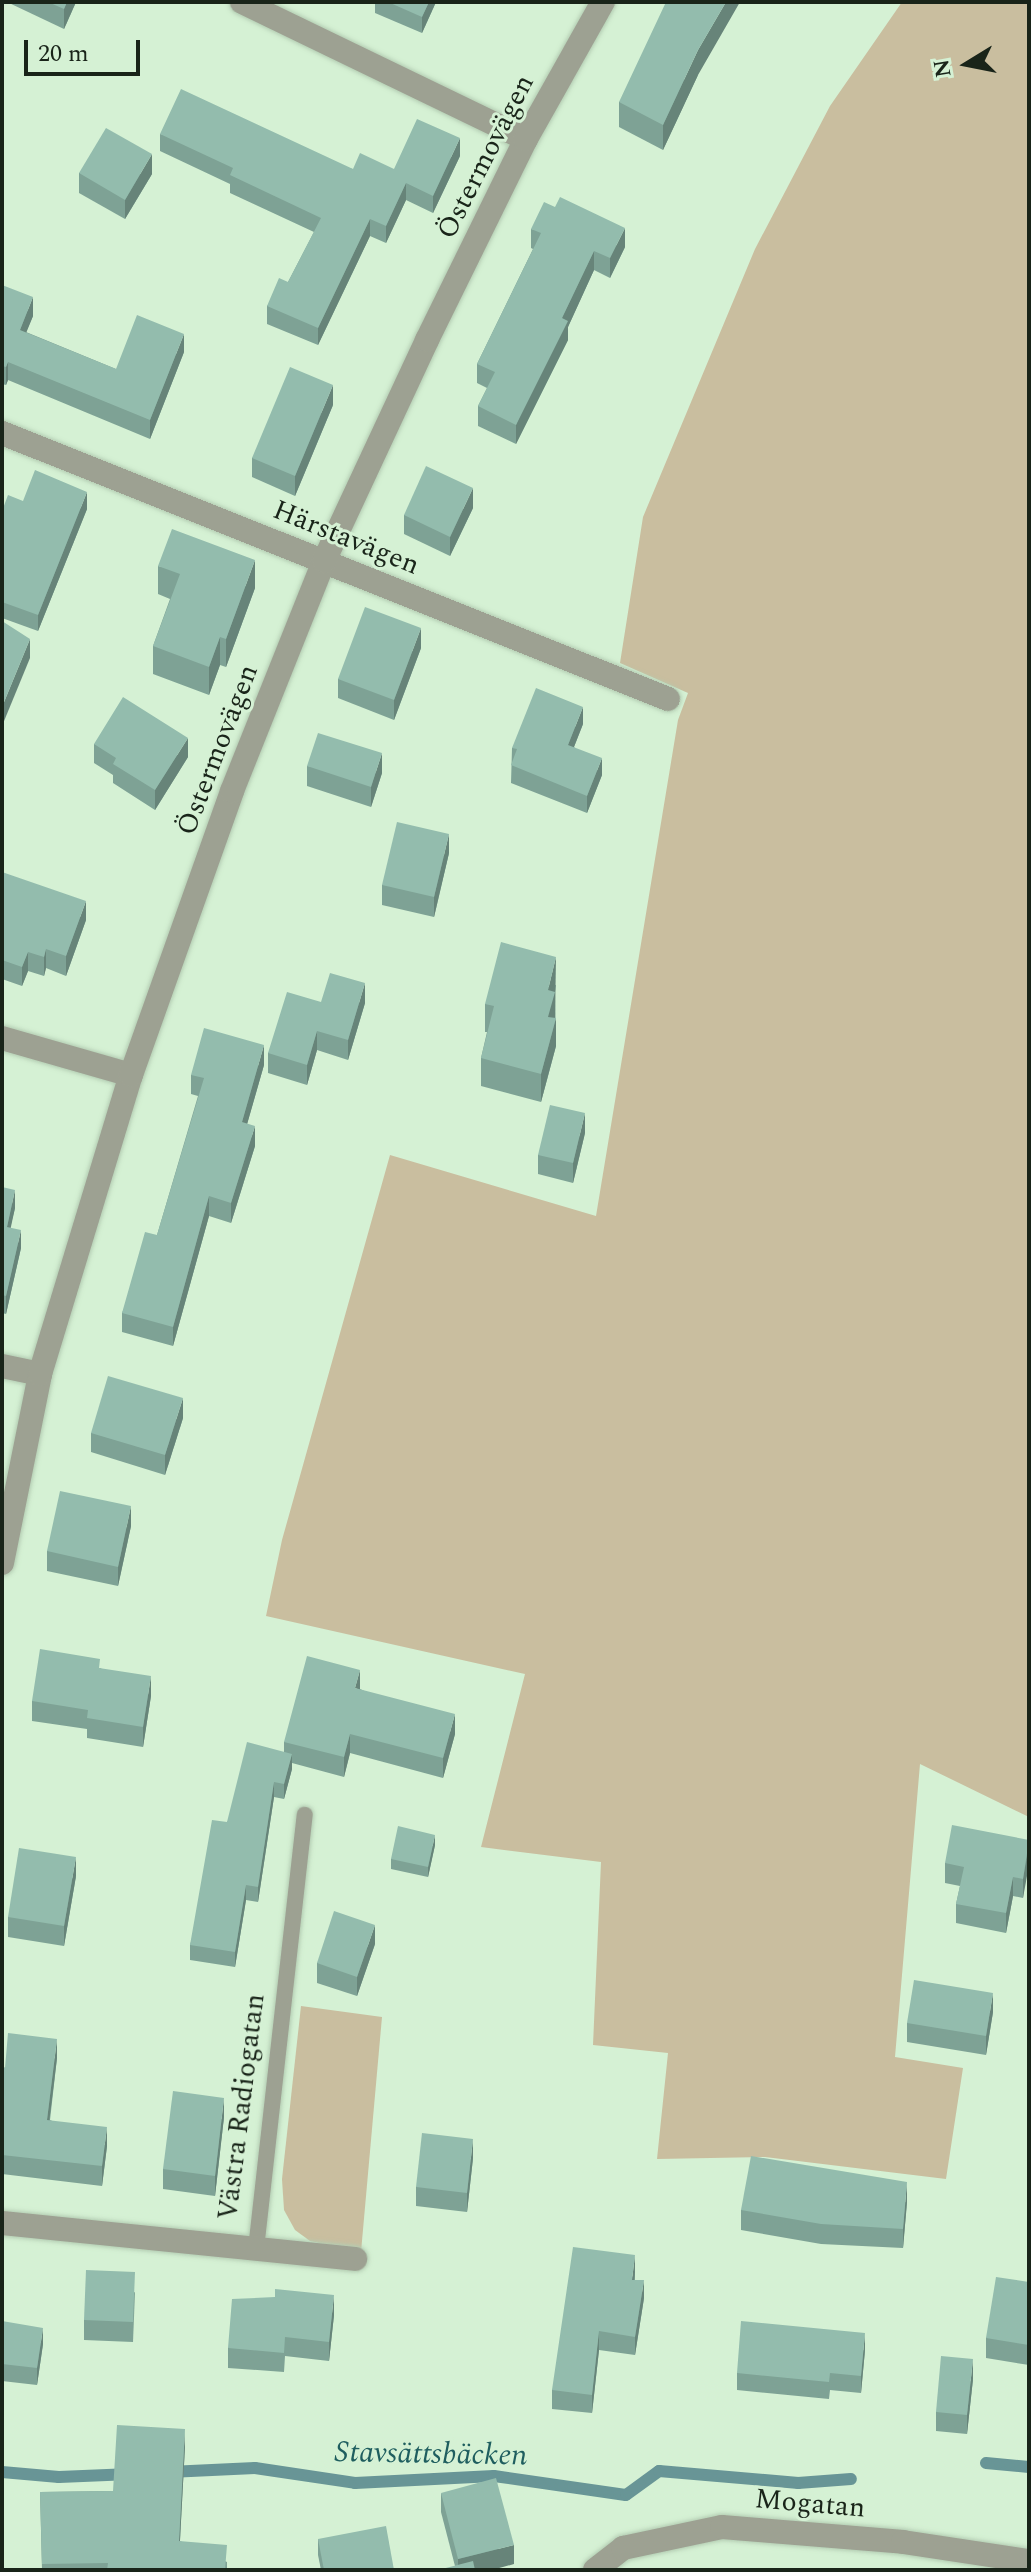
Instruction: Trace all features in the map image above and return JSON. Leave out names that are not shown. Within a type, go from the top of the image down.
[{"type":"street","points":[[242,2],[526,139]]},
{"type":"street","name":"Östermovägen","points":[[2,1563],[40,1374],[131,1075],[232,791],[324,561],[526,139],[603,2]]},
{"type":"street","name":"Härstavägen","points":[[3,435],[668,699]]},
{"type":"street","points":[[2,1038],[131,1075]]},
{"type":"street","points":[[2,1366],[40,1374]]},
{"type":"street","name":"Västra Radiogatan","points":[[2,2223],[256,2249]]},
{"type":"street","points":[[256,2249],[355,2259]]},
{"type":"street","name":"Mogatan","points":[[595,2570],[623,2548],[722,2527],[903,2542],[1029,2561]]},
{"type":"lane","name":"Västra Radiogatan","points":[[256,2249],[305,1815]]},
{"type":"shaded area","points":[[902,2],[1029,2],[1029,1817],[920,1764],[895,2057],[963,2068],[946,2179],[765,2157],[657,2159],[668,2053],[593,2045],[601,1862],[481,1847],[525,1674],[266,1616],[282,1540],[390,1155],[596,1216],[678,720],[688,693],[620,663],[643,517],[755,249],[830,106]]},
{"type":"shaded area","points":[[301,2006],[382,2017],[361,2252],[310,2241],[295,2230],[284,2210],[282,2179]]},
{"type":"building","points":[[48,2],[67,2],[64,9]]},
{"type":"building","points":[[388,2],[429,2],[422,17]]},
{"type":"building","points":[[666,2],[726,2],[698,50],[663,125],[619,102]]},
{"type":"building","points":[[181,89],[353,169],[360,153],[394,169],[417,119],[460,138],[433,196],[406,183],[386,226],[370,219],[318,328],[267,306],[279,278],[288,282],[321,218],[230,175],[233,168],[160,134]]},
{"type":"building","points":[[106,128],[152,154],[125,200],[79,173]]},
{"type":"building","points":[[560,197],[625,228],[610,258],[594,251],[562,318],[568,321],[516,425],[478,406],[495,372],[477,364],[541,233],[531,229],[544,202],[555,207]]},
{"type":"building","points":[[2,285],[33,297],[20,330],[116,369],[137,315],[184,334],[150,420],[8,362],[6,367],[2,366]]},
{"type":"building","points":[[290,367],[333,385],[295,476],[252,458]]},
{"type":"building","points":[[426,466],[473,488],[450,537],[404,515]]},
{"type":"building","points":[[35,470],[87,492],[38,615],[2,602],[2,511],[8,495],[23,501]]},
{"type":"building","points":[[172,529],[255,560],[226,639],[220,637],[209,667],[153,646],[180,574],[158,566]]},
{"type":"building","points":[[365,607],[421,628],[394,700],[338,679]]},
{"type":"building","points":[[2,621],[30,639],[2,707]]},
{"type":"building","points":[[536,688],[583,707],[568,745],[602,758],[587,796],[511,765],[517,749],[512,748]]},
{"type":"building","points":[[123,697],[188,738],[155,790],[113,764],[116,758],[94,744]]},
{"type":"building","points":[[318,733],[382,753],[371,787],[307,766]]},
{"type":"building","points":[[397,822],[449,834],[434,897],[382,885]]},
{"type":"building","points":[[2,872],[86,901],[66,956],[46,949],[44,957],[28,952],[22,967],[2,960]]},
{"type":"building","points":[[501,942],[556,957],[548,990],[555,992],[548,1017],[556,1018],[541,1074],[481,1058],[494,1006],[485,1004]]},
{"type":"building","points":[[330,973],[365,983],[348,1040],[317,1031],[307,1065],[268,1053],[287,992],[321,1002]]},
{"type":"building","points":[[204,1028],[264,1045],[242,1122],[255,1126],[231,1203],[209,1196],[173,1327],[122,1313],[145,1232],[157,1235],[204,1078],[191,1075]]},
{"type":"building","points":[[550,1105],[585,1113],[573,1163],[538,1155]]},
{"type":"building","points":[[2,1187],[15,1190],[7,1227],[21,1230],[6,1296],[2,1295]]},
{"type":"building","points":[[108,1376],[183,1398],[165,1455],[91,1433]]},
{"type":"building","points":[[60,1491],[131,1506],[118,1567],[47,1551]]},
{"type":"building","points":[[40,1649],[100,1659],[99,1668],[151,1676],[143,1727],[87,1718],[88,1710],[32,1701]]},
{"type":"building","points":[[307,1656],[360,1670],[355,1688],[455,1714],[443,1758],[350,1734],[344,1757],[284,1742]]},
{"type":"building","points":[[247,1742],[292,1754],[284,1784],[274,1782],[258,1887],[246,1885],[235,1952],[190,1945],[212,1820],[227,1822]]},
{"type":"building","points":[[952,1825],[1029,1840],[1023,1879],[1013,1877],[1006,1913],[956,1904],[964,1867],[945,1863]]},
{"type":"building","points":[[398,1826],[435,1835],[428,1867],[391,1859]]},
{"type":"building","points":[[19,1848],[76,1857],[64,1926],[8,1917]]},
{"type":"building","points":[[334,1911],[375,1925],[357,1977],[317,1963]]},
{"type":"building","points":[[914,1980],[993,1993],[986,2036],[907,2023]]},
{"type":"building","points":[[8,2033],[57,2039],[47,2120],[107,2127],[102,2166],[2,2155],[2,2068],[5,2068]]},
{"type":"building","points":[[173,2091],[224,2098],[215,2176],[163,2169]]},
{"type":"building","points":[[422,2133],[473,2139],[467,2193],[416,2187]]},
{"type":"building","points":[[751,2156],[907,2182],[903,2229],[821,2224],[741,2210]]},
{"type":"building","points":[[573,2247],[635,2255],[632,2280],[644,2280],[635,2337],[599,2331],[592,2395],[552,2390]]},
{"type":"building","points":[[86,2270],[135,2272],[133,2322],[84,2320]]},
{"type":"building","points":[[996,2277],[1029,2282],[1029,2345],[986,2338]]},
{"type":"building","points":[[275,2289],[334,2295],[329,2342],[285,2337],[284,2353],[228,2348],[232,2299],[275,2297]]},
{"type":"building","points":[[2,2321],[43,2328],[37,2368],[2,2364]]},
{"type":"building","points":[[741,2321],[865,2333],[861,2376],[830,2373],[829,2382],[737,2373]]},
{"type":"building","points":[[941,2356],[973,2359],[967,2415],[936,2412]]},
{"type":"building","points":[[117,2425],[185,2429],[179,2541],[227,2545],[225,2570],[107,2570],[108,2563],[42,2564],[40,2492],[113,2491]]},
{"type":"building","points":[[496,2478],[514,2545],[458,2559],[441,2493]]},
{"type":"building","points":[[386,2526],[394,2570],[324,2570],[318,2539]]},
{"type":"building","points":[[473,2561],[475,2570],[438,2570]]},
{"type":"waterway","name":"Stavsättsbäcken","points":[[986,2463],[1029,2467]]},
{"type":"waterway","name":"Stavsättsbäcken","points":[[169,2472],[255,2468],[355,2483],[494,2476],[626,2495],[659,2471],[798,2483],[851,2479]]},
{"type":"waterway","name":"Stavsättsbäcken","points":[[2,2472],[59,2477],[131,2474]]}]
